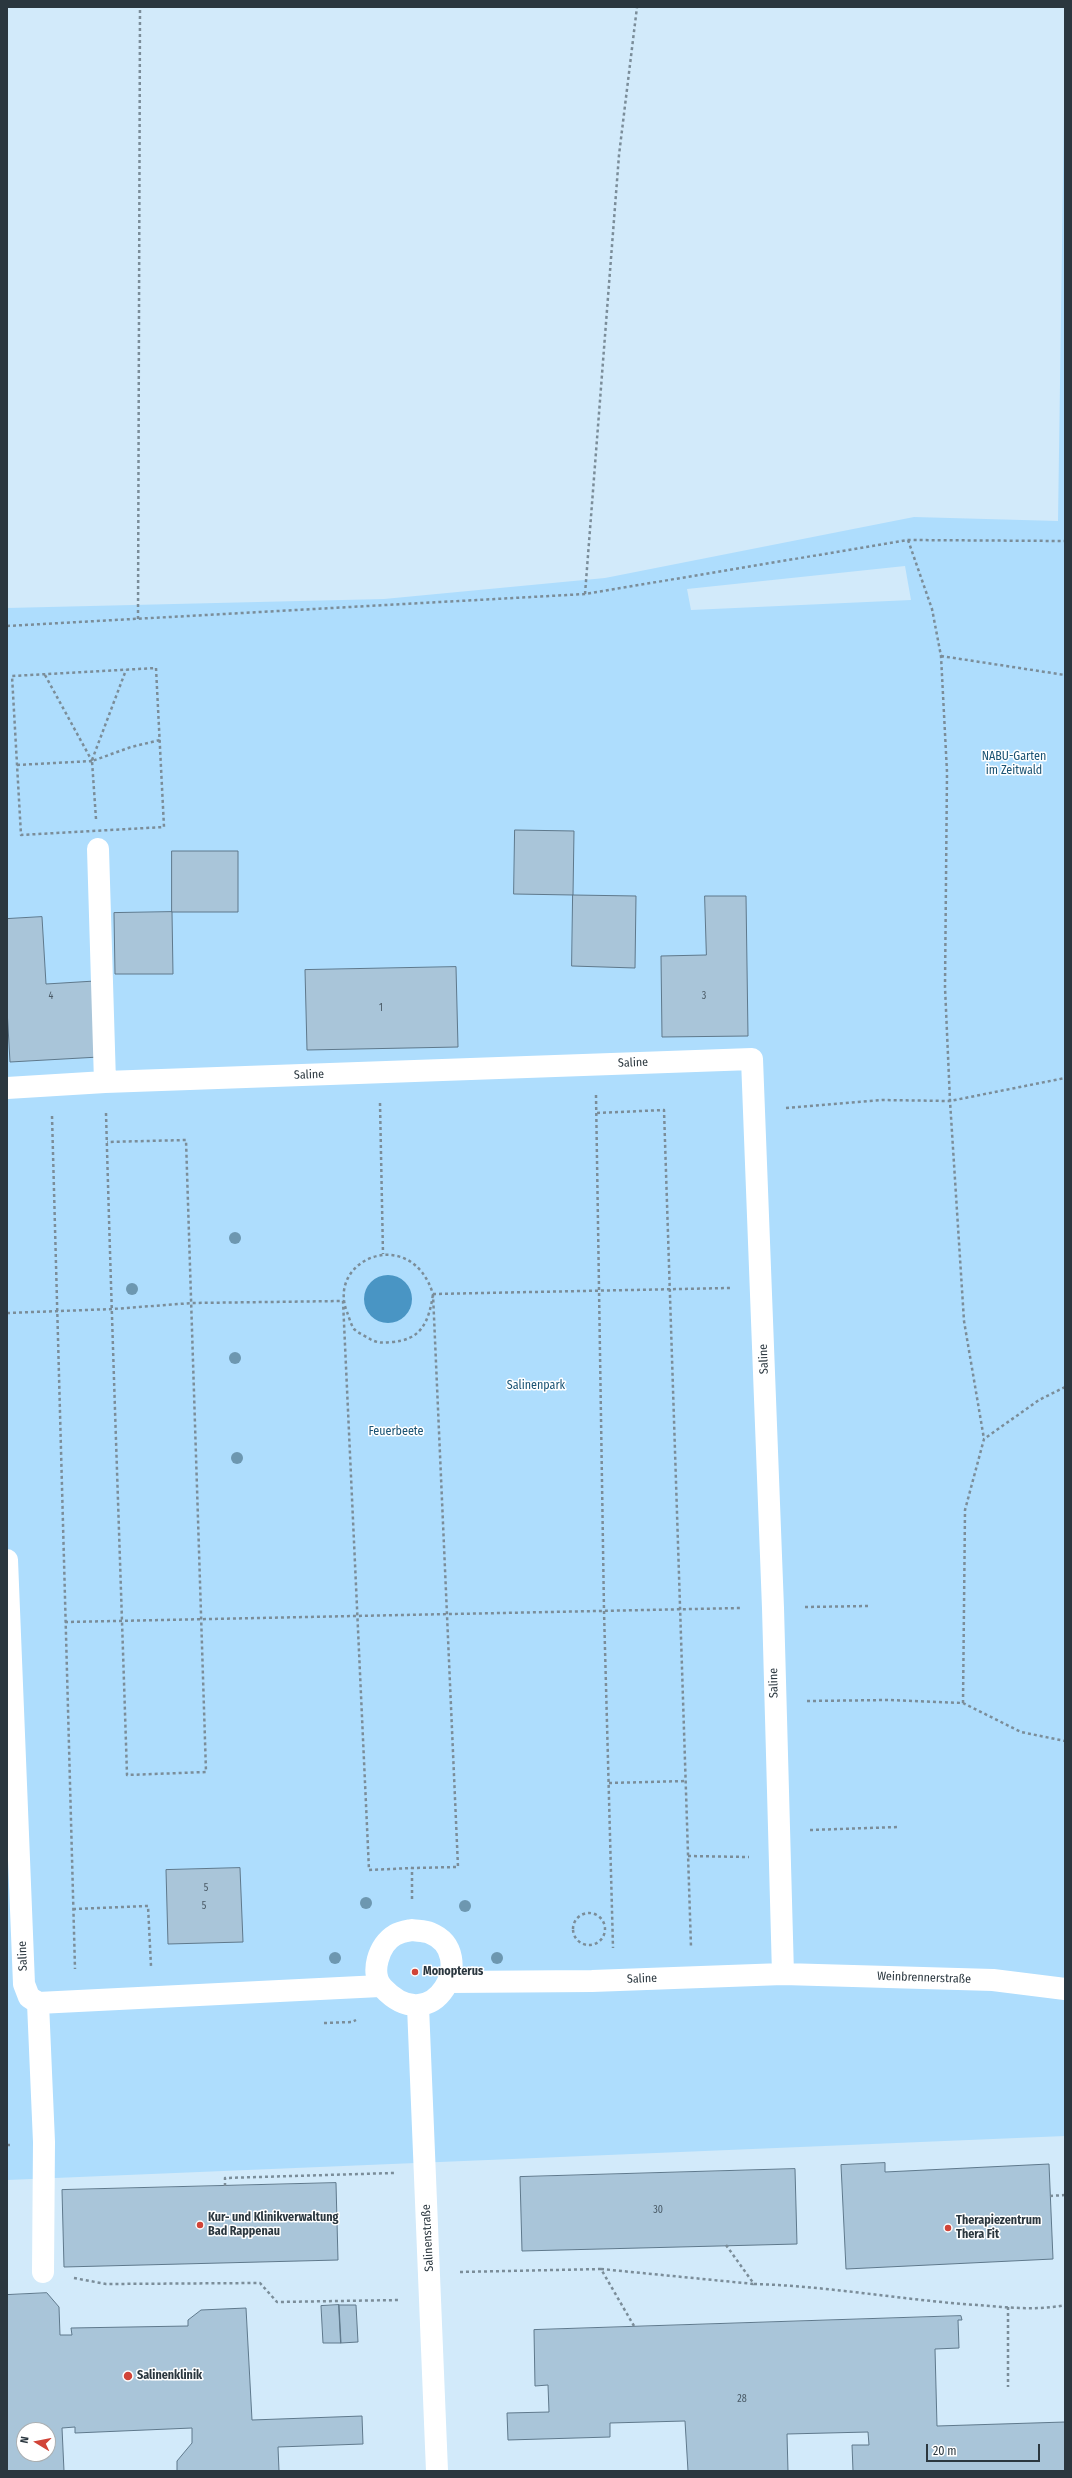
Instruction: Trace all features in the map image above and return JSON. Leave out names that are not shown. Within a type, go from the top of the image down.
[{"type":"street","points":[[98,840],[105,1082]]},
{"type":"street","name":"Saline","points":[[7,1088],[105,1082],[752,1059],[775,1702],[783,1974],[614,1980],[449,1982]]},
{"type":"street","name":"Saline","points":[[7,1560],[24,1984],[29,1997],[38,2003]]},
{"type":"street","points":[[412,1930],[431,1933],[445,1946],[452,1964],[449,1982],[437,1999],[418,2006],[393,2000],[380,1986],[376,1967],[381,1949],[394,1935],[412,1930]]},
{"type":"street","name":"Weinbrennerstraße","points":[[783,1974],[993,1980],[1065,1989]]},
{"type":"street","points":[[43,2272],[44,2142],[38,2003],[380,1986]]},
{"type":"street","name":"Salinenstraße","points":[[418,2006],[437,2471]]},
{"type":"path","points":[[138,619],[140,7]]},
{"type":"path","points":[[585,594],[619,156],[637,7]]},
{"type":"path","points":[[7,626],[585,594],[908,540],[1065,541]]},
{"type":"path","points":[[908,540],[932,609],[941,656],[947,772],[946,987],[950,1100],[964,1321],[984,1439],[965,1510],[963,1703]]},
{"type":"path","points":[[941,656],[1065,674]]},
{"type":"path","points":[[156,668],[164,827],[98,840],[21,835],[12,676],[126,670],[156,668]]},
{"type":"path","points":[[92,761],[126,670]]},
{"type":"path","points":[[45,674],[92,761],[98,840]]},
{"type":"path","points":[[17,765],[92,761],[131,747],[160,740]]},
{"type":"path","points":[[596,1065],[604,1611],[614,1980]]},
{"type":"path","points":[[379,1072],[383,1254]]},
{"type":"path","points":[[754,1110],[882,1100],[950,1100],[1065,1078]]},
{"type":"path","points":[[105,1082],[127,1775],[206,1772],[186,1140],[107,1142]]},
{"type":"path","points":[[51,1086],[76,2000]]},
{"type":"path","points":[[597,1113],[664,1110],[692,1977]]},
{"type":"path","points":[[383,1254],[396,1255],[418,1266],[428,1278],[433,1294],[445,1614],[458,1867],[368,1870],[358,1615],[343,1301],[345,1285],[352,1271],[366,1260],[383,1254]]},
{"type":"path","points":[[433,1294],[698,1289]]},
{"type":"path","points":[[343,1301],[353,1328],[376,1343],[404,1342],[421,1330],[430,1317],[433,1294]]},
{"type":"path","points":[[7,1313],[113,1309],[192,1303],[343,1301]]},
{"type":"path","points":[[984,1439],[1039,1400],[1065,1387]]},
{"type":"path","points":[[65,1622],[712,1609]]},
{"type":"path","points":[[775,1702],[889,1700],[963,1703],[1021,1732],[1065,1741]]},
{"type":"path","points":[[609,1783],[686,1781]]},
{"type":"path","points":[[779,1831],[898,1828]]},
{"type":"path","points":[[688,1856],[752,1856]]},
{"type":"path","points":[[412,1868],[412,1930]]},
{"type":"path","points":[[73,1909],[148,1906],[152,1997]]},
{"type":"path","points":[[593,1913],[600,1917],[605,1925],[604,1934],[599,1941],[591,1945],[582,1943],[576,1937],[573,1928],[576,1920],[584,1914],[593,1913]]},
{"type":"path","points":[[225,2186],[226,2178],[425,2172]]},
{"type":"path","points":[[1050,2196],[1065,2195]]},
{"type":"path","points":[[726,2245],[754,2284]]},
{"type":"path","points":[[430,2272],[601,2269],[754,2284],[841,2289],[949,2303],[1008,2307],[1065,2305]]},
{"type":"path","points":[[601,2269],[634,2326]]},
{"type":"path","points":[[43,2272],[106,2284],[260,2283],[277,2302],[430,2300]]},
{"type":"path","points":[[1008,2307],[1008,2387]]},
{"type":"green space","name":"Salinenpark","points":[[1065,40],[1065,2136],[7,2180],[7,608],[384,599],[605,578],[914,517],[1058,521]],"holes":[[[905,566],[911,600],[691,610],[687,589]]]},
{"type":"shaded area","points":[[388,1275],[397,1277],[405,1282],[410,1290],[412,1299],[410,1308],[405,1316],[397,1321],[388,1323],[379,1321],[371,1316],[366,1308],[364,1299],[366,1290],[371,1282],[379,1277]]},
{"type":"building","points":[[515,830],[574,831],[573,895],[514,894]]},
{"type":"building","points":[[172,851],[238,851],[238,912],[172,912]]},
{"type":"building","points":[[573,895],[636,896],[635,968],[572,966]]},
{"type":"building","points":[[705,896],[746,896],[748,1036],[662,1037],[661,956],[706,955]]},
{"type":"building","points":[[172,912],[173,974],[115,974],[114,913]]},
{"type":"building","points":[[42,917],[46,984],[95,981],[99,1057],[10,1062],[7,1009],[7,919]]},
{"type":"building","points":[[456,967],[458,1047],[307,1050],[305,970]]},
{"type":"building","points":[[240,1868],[243,1942],[168,1944],[166,1870]]},
{"type":"building","name":"Therapiezentrum Thera Fit","points":[[885,2163],[885,2172],[1049,2164],[1053,2259],[846,2269],[841,2165]]},
{"type":"building","points":[[795,2169],[797,2244],[522,2251],[520,2177]]},
{"type":"building","name":"Kur- und Klinikverwaltung Bad Rappenau","points":[[336,2183],[338,2260],[64,2267],[62,2190]]},
{"type":"building","name":"Salinenklinik","points":[[47,2293],[59,2307],[60,2335],[72,2335],[71,2328],[188,2326],[188,2320],[201,2310],[246,2308],[252,2420],[362,2416],[363,2444],[278,2447],[279,2471],[177,2471],[177,2461],[192,2443],[192,2428],[75,2433],[75,2427],[62,2428],[64,2471],[7,2471],[7,2295]]},
{"type":"building","points":[[339,2305],[356,2305],[358,2342],[341,2343]]},
{"type":"building","points":[[339,2305],[341,2343],[323,2343],[321,2306]]},
{"type":"building","points":[[961,2316],[962,2320],[958,2320],[959,2348],[935,2349],[937,2426],[1065,2422],[1065,2471],[853,2471],[852,2445],[869,2445],[868,2432],[787,2434],[788,2471],[688,2471],[685,2421],[610,2423],[610,2437],[508,2440],[507,2413],[549,2412],[548,2385],[535,2386],[534,2330]]},
{"type":"place","name":"Monopterus","points":[[415,1972]]},
{"type":"place","name":"Kur- und Klinikverwaltung Bad Rappenau","points":[[200,2225]]},
{"type":"place","name":"Therapiezentrum Thera Fit","points":[[948,2228]]},
{"type":"place","name":"Salinenklinik","points":[[128,2376]]},
{"type":"park label","name":"NABU-Garten im Zeitwald","points":[[1014,764]]},
{"type":"park label","name":"Feuerbeete","points":[[396,1432]]}]
